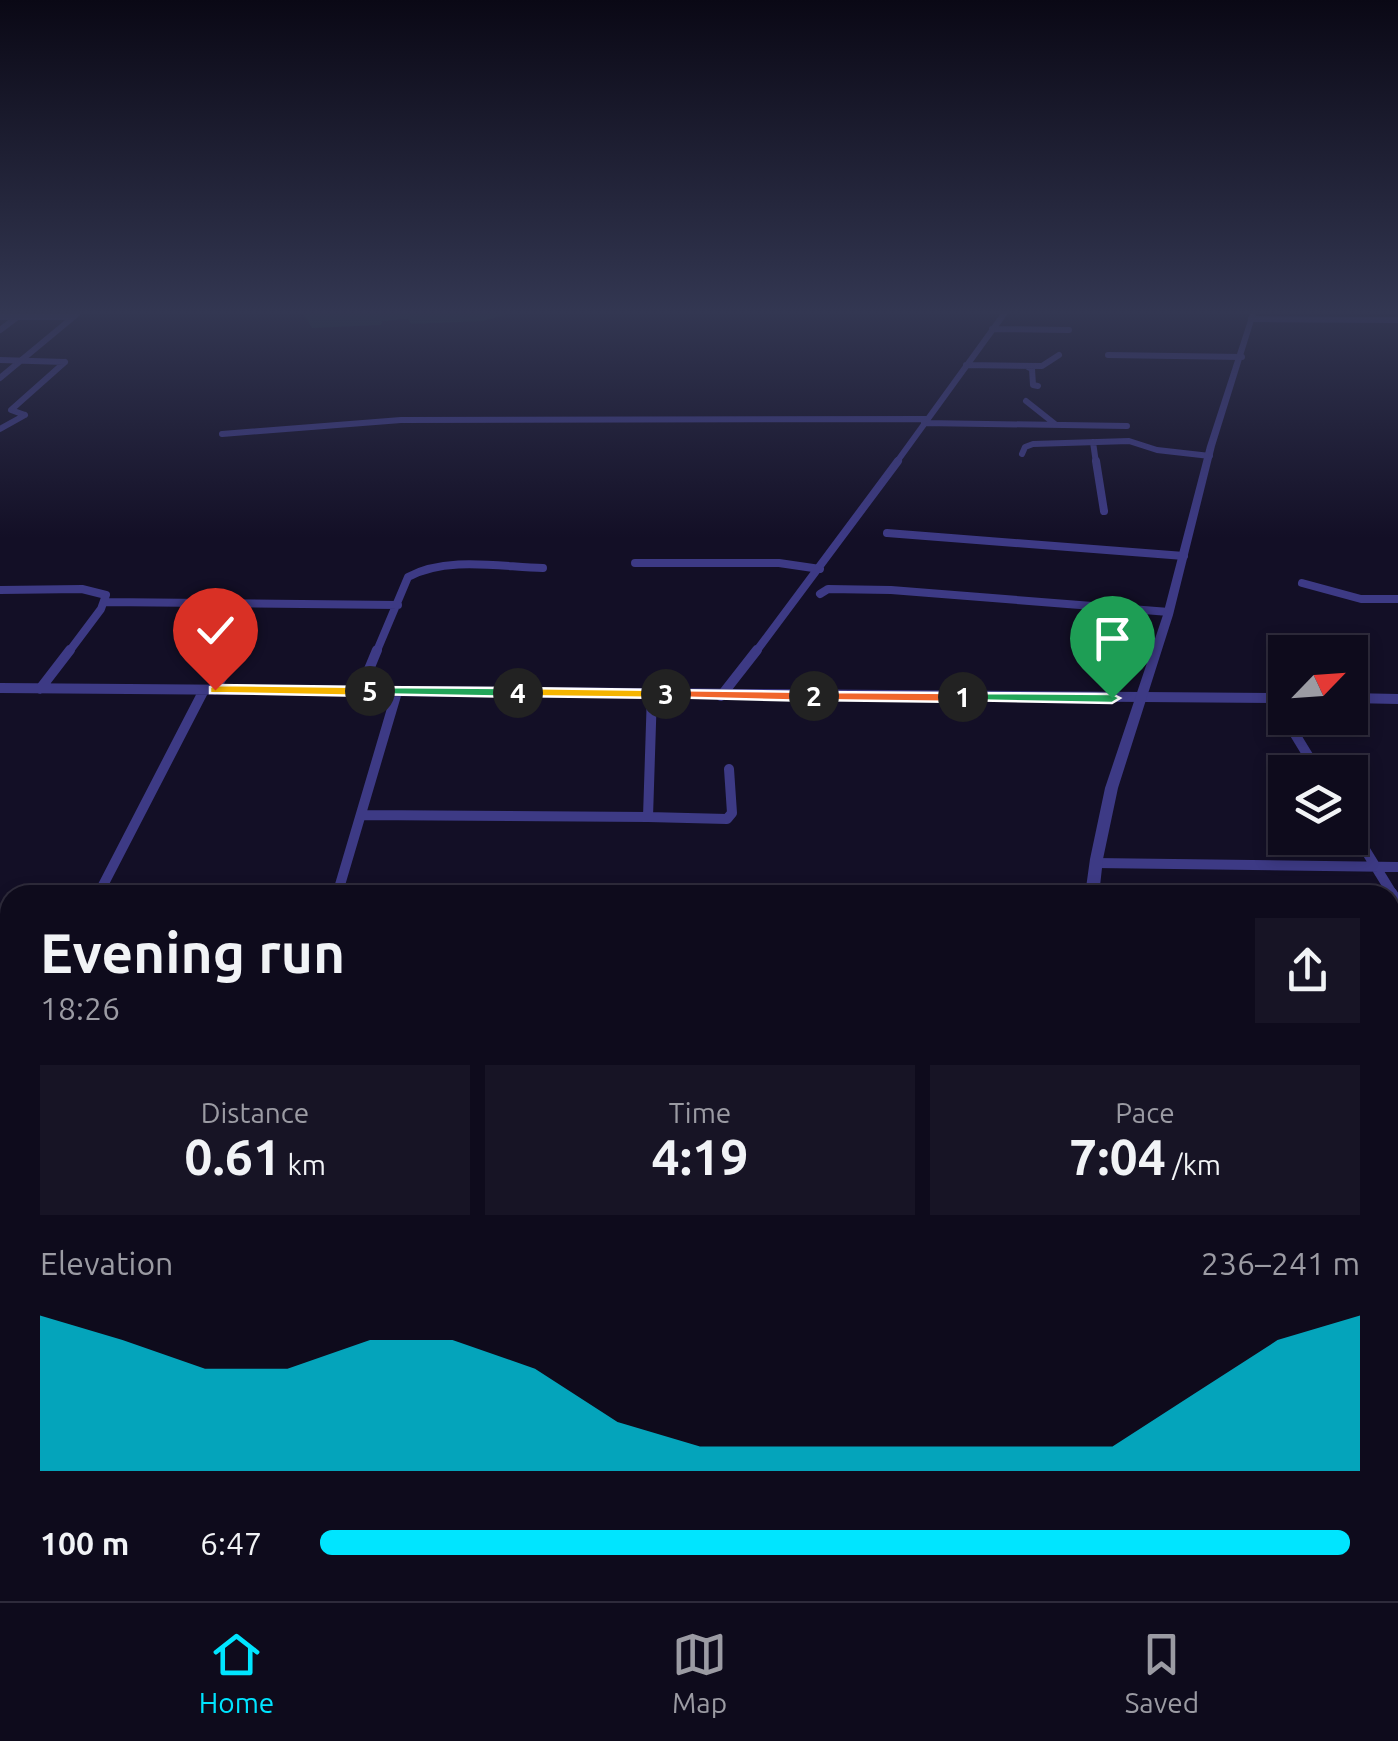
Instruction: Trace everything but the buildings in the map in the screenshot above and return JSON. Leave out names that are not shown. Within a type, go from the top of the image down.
[{"type":"street","points":[[0,429],[26,416],[11,410],[36,389]]},
{"type":"street","points":[[721,696],[820,568],[949,389]]},
{"type":"street","points":[[1093,885],[1095,863],[1138,698],[1169,612],[1217,424],[1230,389]]},
{"type":"street","points":[[1026,401],[1056,425]]},
{"type":"street","points":[[222,434],[401,420],[925,421],[1128,426]]},
{"type":"street","points":[[1093,442],[1104,511]]},
{"type":"street","points":[[1022,454],[1025,447],[1034,444],[1134,442],[1150,449],[1210,456]]},
{"type":"street","points":[[888,533],[1184,556]]},
{"type":"street","points":[[635,564],[779,563],[820,568]]},
{"type":"street","points":[[360,691],[408,577],[427,568],[543,568]]},
{"type":"street","points":[[1302,583],[1361,599],[1398,599]]},
{"type":"street","points":[[820,594],[834,589],[892,590],[1169,612]]},
{"type":"street","points":[[0,590],[93,590],[106,595],[105,602],[40,689]]},
{"type":"street","points":[[105,602],[398,605]]},
{"type":"street","points":[[103,885],[210,690],[242,641]]},
{"type":"street","points":[[0,699],[4,688],[1268,698]]},
{"type":"street","points":[[340,885],[397,692]]},
{"type":"street","points":[[648,817],[652,694]]},
{"type":"street","points":[[1368,698],[1398,698]]},
{"type":"street","points":[[361,815],[730,817],[729,769]]},
{"type":"street","points":[[1368,854],[1387,885]]},
{"type":"street","points":[[1095,863],[1398,867]]},
{"type":"route","points":[[215,690],[1112,698]]}]
